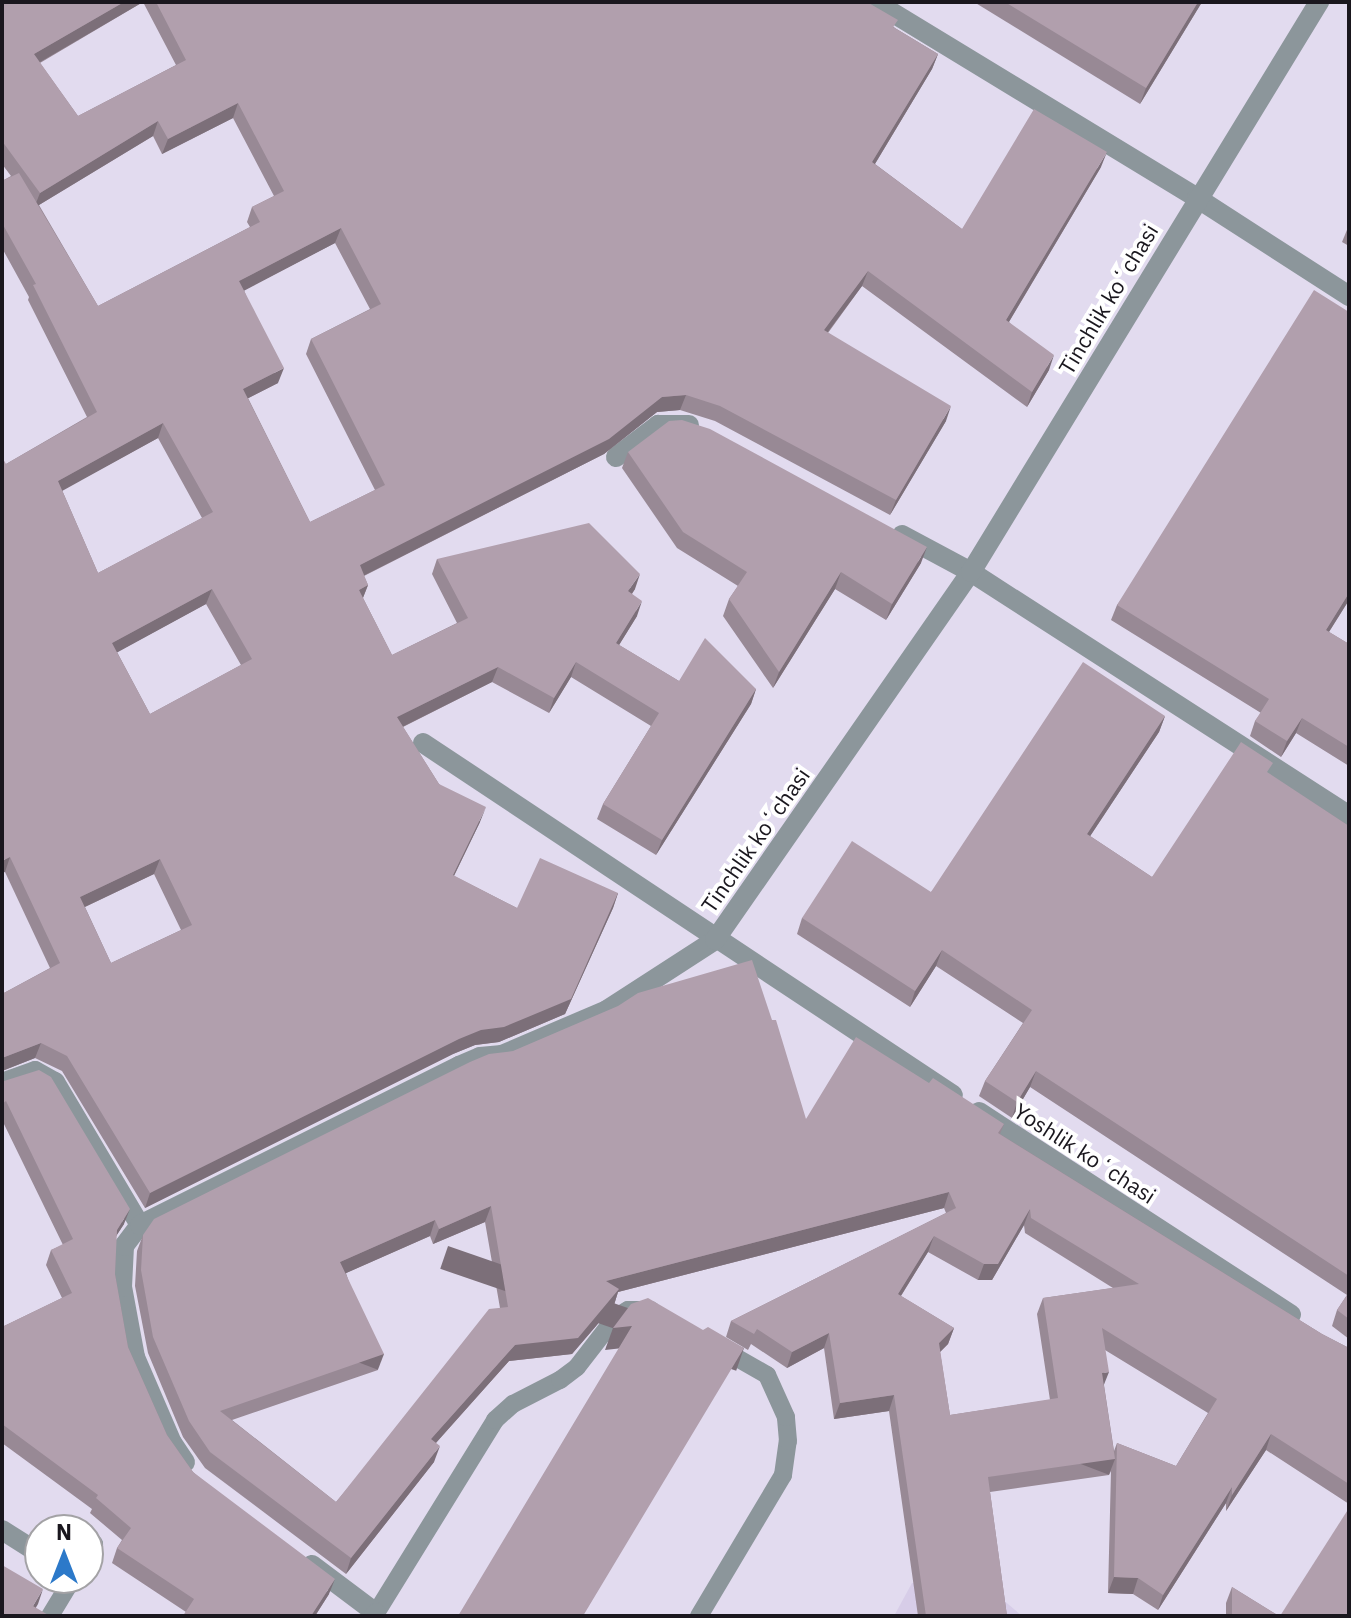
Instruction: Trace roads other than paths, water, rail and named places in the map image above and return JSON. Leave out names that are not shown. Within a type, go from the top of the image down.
[{"type":"street","points":[[875,2],[1197,198],[1349,296]]},
{"type":"street","name":"Tinchlik koʻchasi","points":[[140,1225],[459,1066],[480,1057],[502,1055],[607,1010],[715,940],[971,572],[1319,2]]},
{"type":"street","points":[[616,457],[658,425],[691,425],[709,433]]},
{"type":"street","points":[[888,528],[971,572],[1349,816]]},
{"type":"street","name":"Yoshlik koʻchasi","points":[[423,743],[715,940],[1309,1327]]},
{"type":"street","points":[[2,1083],[35,1071],[55,1082],[140,1225],[124,1246],[122,1287],[135,1357],[172,1443],[195,1477]]},
{"type":"street","points":[[2,1530],[24,1544]]},
{"type":"street","points":[[292,1550],[375,1615]]},
{"type":"lane","points":[[375,1615],[495,1420],[513,1404],[560,1380],[577,1367],[615,1318],[628,1310],[656,1311],[669,1318]]},
{"type":"lane","points":[[699,1616],[783,1475],[788,1441],[786,1417],[767,1375],[706,1339]]},
{"type":"lane","points":[[50,1616],[63,1594]]}]
